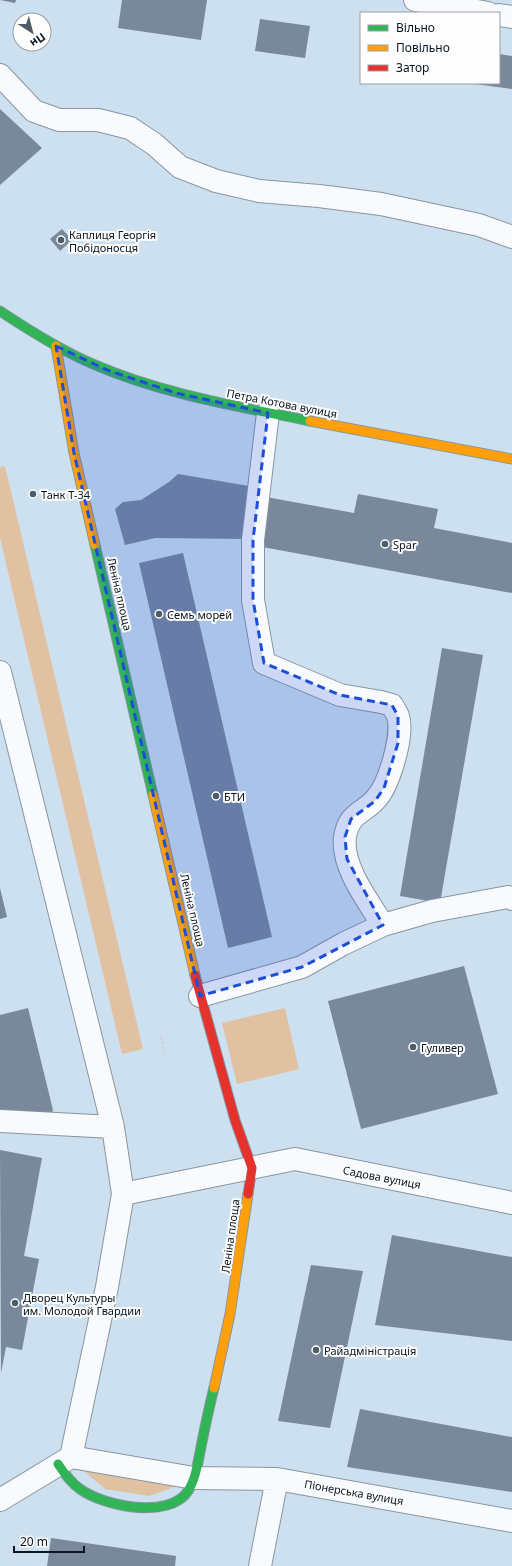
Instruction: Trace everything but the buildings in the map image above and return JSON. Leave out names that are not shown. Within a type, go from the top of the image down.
[{"type":"main road","name":"Петра Котова вулиця","points":[[0,311],[56,346],[107,370],[176,393],[268,413],[512,459]]},
{"type":"main road","name":"Леніна площа","points":[[56,346],[74,453],[200,996],[235,1120],[252,1168],[230,1314],[194,1478],[186,1493],[179,1500],[162,1505],[139,1507],[118,1505],[94,1497],[70,1481],[65,1460]]},
{"type":"street","points":[[415,0],[482,12]]},
{"type":"street","points":[[500,15],[512,17]]},
{"type":"street","points":[[0,75],[34,111],[59,120],[98,120],[130,128],[154,144],[180,167],[216,181],[260,191],[319,196],[381,204],[479,225],[512,237]]},
{"type":"street","points":[[268,413],[253,540],[253,600],[264,663],[340,696],[392,705],[398,716],[398,743],[384,788],[375,801],[358,812],[352,819],[345,837],[347,859],[357,882],[383,925]]},
{"type":"street","points":[[0,672],[113,1127],[123,1194],[107,1287],[65,1460],[0,1500]]},
{"type":"street","points":[[200,996],[302,968],[343,944],[383,925],[432,911],[511,897]]},
{"type":"street","points":[[0,1121],[113,1127]]},
{"type":"street","name":"Садова вулиця","points":[[123,1194],[295,1159],[512,1202]]},
{"type":"street","name":"Піонерська вулиця","points":[[65,1460],[194,1478],[277,1479],[512,1521]]},
{"type":"street","points":[[260,1566],[277,1479]]},
{"type":"path","points":[[161,1036],[165,1057]]},
{"type":"highlighted area","points":[[56,346],[107,370],[176,393],[268,413],[253,540],[253,600],[264,663],[340,695],[392,705],[398,716],[398,743],[384,788],[375,801],[351,819],[345,837],[347,859],[383,925],[302,967],[200,996],[74,453]]},
{"type":"shaded area","points":[[5,466],[143,1049],[122,1054],[0,538],[0,467]]},
{"type":"shaded area","points":[[285,1008],[299,1069],[237,1084],[222,1023]]},
{"type":"shaded area","points":[[81,1468],[178,1486],[149,1496],[105,1489]]},
{"type":"traffic: fast","points":[[0,311],[34,333],[81,359],[119,374],[172,391],[200,398],[310,421]]},
{"type":"traffic: fast","points":[[95,545],[153,795]]},
{"type":"traffic: fast","points":[[58,1464],[68,1478],[77,1487],[104,1501],[119,1505],[152,1508],[179,1500],[188,1491],[195,1475],[214,1388]]},
{"type":"traffic: slow","points":[[56,346],[74,453],[95,545]]},
{"type":"traffic: slow","points":[[310,421],[512,459]]},
{"type":"traffic: slow","points":[[153,795],[195,975]]},
{"type":"traffic: slow","points":[[214,1388],[230,1314],[248,1194]]},
{"type":"traffic: jam","points":[[195,975],[235,1120],[252,1168],[248,1194]]},
{"type":"place","name":"Каплиця Георгія Побідоносця","points":[[61,240]]},
{"type":"place","name":"Танк Т-34","points":[[33,494]]},
{"type":"place","name":"Spar","points":[[385,544]]},
{"type":"place","name":"Семь морей","points":[[159,614]]},
{"type":"place","name":"БТИ","points":[[216,796]]},
{"type":"place","name":"Гуливер","points":[[413,1047]]},
{"type":"place","name":"Дворец Культуры им. Молодой Гвардии","points":[[15,1303]]},
{"type":"place","name":"Райадміністрація","points":[[316,1350]]}]
